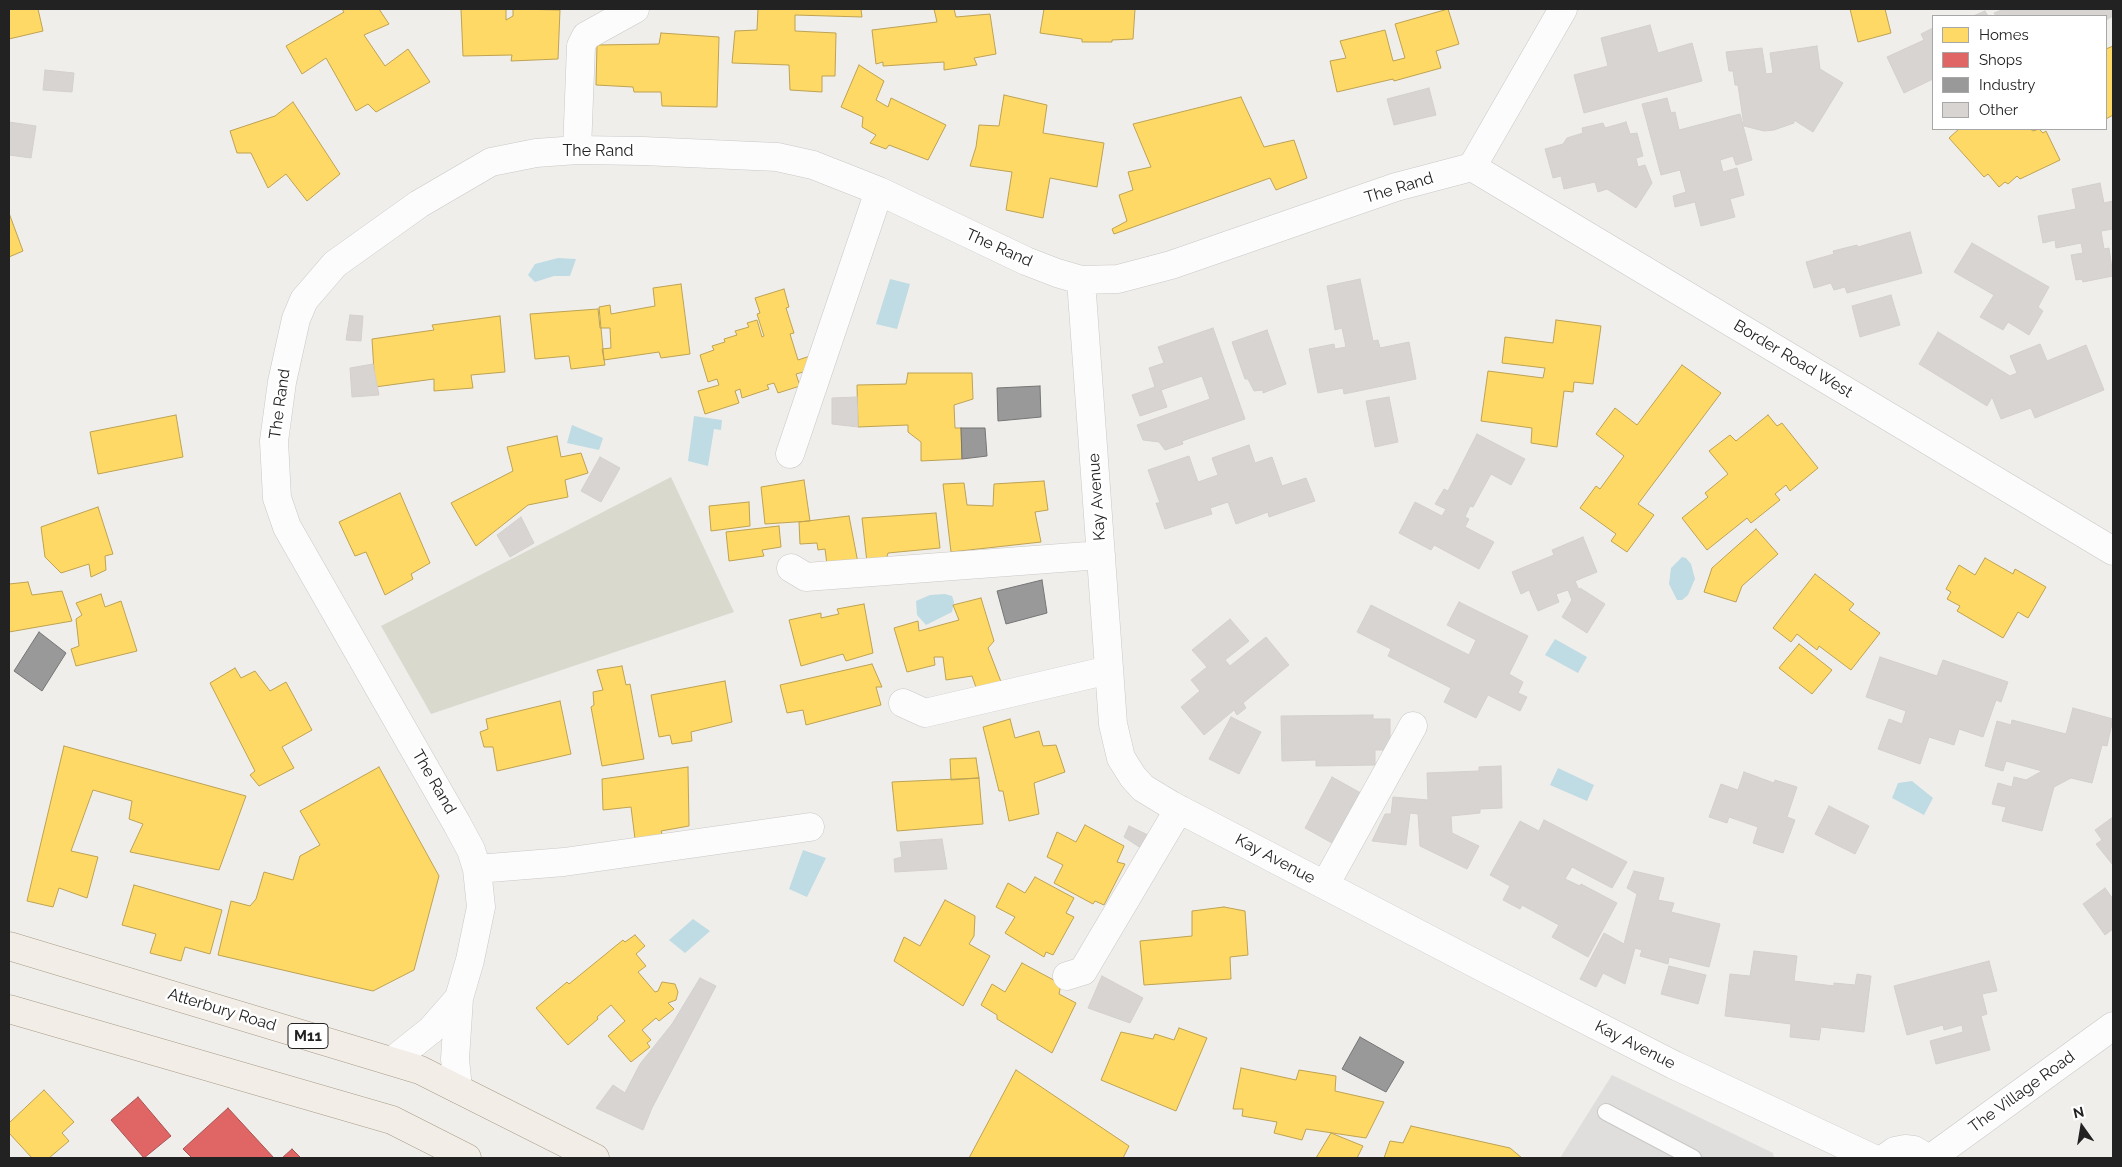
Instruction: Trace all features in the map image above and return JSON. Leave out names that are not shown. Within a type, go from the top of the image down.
[{"type":"main road","name":"Atterbury Road","points":[[9,946],[420,1070],[595,1158]]},
{"type":"main road","points":[[9,1009],[392,1120],[467,1158]]},
{"type":"street","points":[[576,150],[581,46],[586,36],[635,9]]},
{"type":"street","points":[[1472,167],[1563,9]]},
{"type":"street","name":"The Rand","points":[[458,1089],[455,1059],[459,998],[470,960],[481,907],[477,869],[471,850],[457,824],[287,527],[277,498],[274,441],[282,382],[296,319],[304,300],[335,264],[419,204],[491,162],[536,153],[576,150],[777,157],[813,165],[879,191],[1026,261],[1081,280],[1118,279],[1171,265],[1396,187],[1472,167]]},
{"type":"street","name":"Border Road West","points":[[1472,167],[2113,551]]},
{"type":"street","points":[[790,454],[879,191]]},
{"type":"street","name":"Kay Avenue","points":[[1081,280],[1113,724],[1116,742],[1126,769],[1143,788],[1179,809],[1674,1065],[1872,1158]]},
{"type":"street","points":[[791,568],[806,577],[1101,554]]},
{"type":"street","points":[[903,703],[925,713],[1109,670]]},
{"type":"street","points":[[1325,885],[1413,726]]},
{"type":"street","points":[[1067,976],[1083,971],[1179,809]]},
{"type":"street","points":[[477,869],[564,862],[810,827]]},
{"type":"street","name":"The Rand","points":[[392,1061],[431,1030],[459,998]]},
{"type":"street","name":"The Village Road","points":[[1931,1158],[2113,1026]]},
{"type":"street","points":[[1885,1158],[1895,1151],[1905,1149],[1914,1150],[1927,1158]]},
{"type":"lane","points":[[1606,1112],[1691,1158]]},
{"type":"shaded area","points":[[671,477],[734,612],[431,714],[381,626]]},
{"type":"shaded area","points":[[1612,1075],[1773,1153],[1774,1158],[1560,1158]]},
{"type":"water","points":[[558,258],[576,259],[570,276],[554,276],[535,282],[528,275],[535,264]]},
{"type":"water","points":[[890,279],[910,284],[897,329],[876,324]]},
{"type":"water","points":[[694,416],[722,420],[721,430],[714,429],[708,466],[688,461]]},
{"type":"water","points":[[572,425],[603,438],[599,450],[567,443]]},
{"type":"water","points":[[1682,557],[1686,558],[1691,564],[1695,579],[1688,595],[1682,600],[1677,600],[1669,584],[1671,568]]},
{"type":"water","points":[[945,594],[952,596],[954,602],[952,612],[926,625],[917,615],[916,601],[930,595]]},
{"type":"water","points":[[1555,639],[1587,657],[1578,673],[1545,655]]},
{"type":"water","points":[[1558,768],[1594,785],[1587,801],[1550,785]]},
{"type":"water","points":[[1912,781],[1933,798],[1924,815],[1892,798],[1898,783]]},
{"type":"water","points":[[803,850],[826,858],[807,897],[789,889]]},
{"type":"water","points":[[693,919],[710,931],[685,953],[669,940]]},
{"type":"building: Homes","points":[[9,9],[38,9],[43,31],[9,39]]},
{"type":"building: Homes","points":[[342,9],[379,9],[389,24],[364,35],[385,66],[408,49],[430,82],[376,112],[368,104],[356,111],[326,58],[302,74],[286,46],[344,12]]},
{"type":"building: Homes","points":[[461,9],[506,9],[506,20],[513,16],[513,9],[560,10],[558,59],[511,61],[512,55],[463,56]]},
{"type":"building: Homes","points":[[758,9],[861,9],[862,17],[795,15],[795,31],[836,33],[835,76],[822,76],[822,92],[790,90],[789,65],[732,63],[735,31],[757,30]]},
{"type":"building: Homes","points":[[934,9],[954,9],[956,17],[990,14],[996,54],[974,58],[977,65],[944,70],[944,62],[883,66],[883,62],[876,64],[872,30],[937,22]]},
{"type":"building: Homes","points":[[1044,9],[1135,9],[1133,39],[1112,40],[1112,42],[1082,42],[1082,39],[1040,33]]},
{"type":"building: Homes","points":[[1448,9],[1459,44],[1436,51],[1441,68],[1394,81],[1393,79],[1337,92],[1330,61],[1346,58],[1340,41],[1385,30],[1393,61],[1405,58],[1395,24]]},
{"type":"building: Homes","points":[[1850,9],[1885,9],[1891,33],[1858,42]]},
{"type":"building: Homes","points":[[661,33],[719,37],[717,107],[662,106],[661,92],[634,92],[633,87],[596,85],[597,45],[659,44]]},
{"type":"building: Homes","points":[[2113,46],[2113,115],[2107,118],[2107,49]]},
{"type":"building: Homes","points":[[859,65],[884,81],[876,100],[888,107],[891,98],[946,125],[928,160],[889,145],[886,149],[870,143],[876,135],[862,127],[863,117],[841,107]]},
{"type":"building: Homes","points":[[1004,95],[1047,105],[1043,133],[1104,143],[1097,187],[1050,178],[1043,218],[1006,210],[1012,172],[970,166],[976,147],[979,125],[999,126]]},
{"type":"building: Homes","points":[[1241,97],[1264,147],[1294,140],[1307,178],[1276,190],[1270,178],[1114,234],[1112,229],[1127,221],[1119,195],[1133,190],[1128,172],[1151,167],[1133,124]]},
{"type":"building: Homes","points":[[293,102],[340,174],[307,201],[286,174],[268,188],[251,153],[237,153],[230,131],[275,116]]},
{"type":"building: Homes","points":[[1958,130],[2040,130],[2043,133],[2046,131],[2060,160],[2020,179],[2017,176],[2008,184],[2005,182],[1999,187],[1988,174],[1984,177],[1949,138]]},
{"type":"building: Homes","points":[[9,213],[23,251],[9,257]]},
{"type":"building: Homes","points":[[681,284],[690,354],[661,358],[659,352],[604,360],[599,307],[610,305],[611,314],[655,306],[653,288]]},
{"type":"building: Homes","points":[[784,289],[789,307],[786,308],[794,333],[790,334],[798,360],[810,356],[814,369],[796,374],[800,386],[778,393],[774,383],[767,385],[769,389],[742,398],[740,389],[735,391],[739,403],[705,414],[698,391],[719,385],[717,379],[708,382],[700,355],[714,350],[712,346],[725,342],[724,339],[737,335],[735,331],[749,327],[747,323],[757,320],[762,337],[764,336],[757,314],[760,313],[755,298]]},
{"type":"building: Homes","points":[[598,309],[600,328],[610,328],[611,348],[602,349],[605,365],[571,369],[569,356],[535,359],[530,314]]},
{"type":"building: Homes","points":[[500,316],[505,372],[471,375],[473,388],[434,391],[434,379],[375,387],[372,339],[434,330],[432,325]]},
{"type":"building: Homes","points":[[1556,320],[1601,326],[1593,384],[1574,382],[1573,392],[1564,391],[1557,447],[1531,443],[1532,428],[1481,421],[1488,371],[1543,378],[1545,368],[1502,363],[1505,337],[1553,343]]},
{"type":"building: Homes","points":[[1682,365],[1721,393],[1638,504],[1654,515],[1627,552],[1611,541],[1616,534],[1580,508],[1596,486],[1600,489],[1624,456],[1596,434],[1615,408],[1637,425]]},
{"type":"building: Homes","points":[[908,373],[972,373],[973,399],[954,405],[955,428],[961,428],[962,459],[921,461],[921,442],[908,432],[908,425],[858,427],[857,385],[906,384]]},
{"type":"building: Homes","points":[[176,415],[183,457],[98,474],[90,432]]},
{"type":"building: Homes","points":[[1768,415],[1777,426],[1782,423],[1818,468],[1790,491],[1786,485],[1775,494],[1780,500],[1751,523],[1747,518],[1707,550],[1682,518],[1708,497],[1705,493],[1728,474],[1709,451],[1730,435],[1736,441]]},
{"type":"building: Homes","points":[[557,436],[561,457],[581,453],[588,473],[565,480],[568,497],[528,505],[476,546],[451,503],[513,471],[507,447]]},
{"type":"building: Homes","points":[[804,480],[810,521],[765,524],[761,487]]},
{"type":"building: Homes","points":[[1044,481],[1048,510],[1035,512],[1041,542],[951,552],[943,484],[964,483],[967,505],[993,506],[994,484]]},
{"type":"building: Homes","points":[[400,493],[430,563],[411,574],[413,579],[385,595],[366,552],[355,556],[339,522]]},
{"type":"building: Homes","points":[[749,502],[750,526],[711,531],[709,506]]},
{"type":"building: Homes","points":[[98,507],[113,554],[105,556],[106,570],[91,577],[89,564],[61,573],[45,557],[41,527]]},
{"type":"building: Homes","points":[[936,513],[940,548],[888,553],[884,568],[868,571],[862,518]]},
{"type":"building: Homes","points":[[849,516],[859,568],[828,572],[825,549],[818,550],[817,543],[800,544],[799,522]]},
{"type":"building: Homes","points":[[779,526],[781,547],[762,550],[764,556],[729,561],[726,532]]},
{"type":"building: Homes","points":[[1756,529],[1778,554],[1742,586],[1736,602],[1704,592],[1712,568]]},
{"type":"building: Homes","points":[[1985,558],[2013,574],[2015,569],[2046,587],[2028,618],[2018,612],[2003,638],[1957,611],[1960,606],[1947,599],[1951,592],[1946,589],[1959,565],[1975,575]]},
{"type":"building: Homes","points":[[1815,574],[1854,604],[1849,610],[1880,633],[1851,670],[1819,646],[1817,650],[1797,634],[1791,642],[1773,628]]},
{"type":"building: Homes","points":[[28,582],[32,595],[62,591],[72,621],[9,632],[9,584]]},
{"type":"building: Homes","points":[[101,594],[105,607],[121,601],[137,651],[76,666],[71,649],[79,646],[76,619],[82,615],[76,603]]},
{"type":"building: Homes","points":[[981,598],[994,641],[988,648],[1003,687],[978,693],[972,676],[946,680],[943,657],[934,657],[935,665],[907,672],[894,628],[918,621],[919,631],[959,620],[953,605]]},
{"type":"building: Homes","points":[[864,604],[873,653],[846,661],[843,654],[801,666],[789,620],[821,613],[821,618],[839,614],[837,609]]},
{"type":"building: Homes","points":[[1799,644],[1832,670],[1812,694],[1779,668]]},
{"type":"building: Homes","points":[[872,664],[882,687],[876,687],[881,705],[806,725],[803,710],[787,713],[780,685]]},
{"type":"building: Homes","points":[[622,666],[626,685],[630,684],[644,759],[602,766],[591,707],[594,705],[593,692],[603,690],[597,670]]},
{"type":"building: Homes","points":[[235,668],[241,678],[255,671],[270,691],[286,682],[312,730],[282,747],[294,768],[259,786],[250,775],[255,771],[210,683]]},
{"type":"building: Homes","points":[[725,681],[732,722],[691,732],[692,741],[672,744],[670,735],[659,737],[651,695]]},
{"type":"building: Homes","points":[[560,701],[571,754],[497,771],[493,747],[484,747],[480,732],[488,729],[486,719]]},
{"type":"building: Homes","points":[[1010,719],[1015,738],[1039,731],[1043,746],[1056,745],[1065,772],[1034,783],[1039,814],[1009,821],[1003,791],[999,791],[983,727]]},
{"type":"building: Homes","points":[[64,746],[246,796],[219,870],[130,852],[143,824],[129,819],[132,801],[93,790],[71,851],[98,857],[87,898],[59,888],[53,907],[27,901]]},
{"type":"building: Homes","points":[[976,758],[979,778],[951,780],[950,759]]},
{"type":"building: Homes","points":[[379,767],[439,876],[414,970],[373,991],[218,955],[231,901],[250,906],[256,899],[264,872],[293,880],[300,856],[320,845],[300,811]]},
{"type":"building: Homes","points":[[688,767],[689,826],[661,831],[664,840],[635,839],[631,807],[603,810],[602,779]]},
{"type":"building: Homes","points":[[979,778],[983,824],[897,831],[892,782]]},
{"type":"building: Homes","points":[[1085,825],[1124,846],[1117,862],[1125,864],[1104,905],[1095,901],[1093,904],[1054,883],[1063,865],[1047,857],[1057,832],[1076,842]]},
{"type":"building: Homes","points":[[1035,877],[1074,898],[1066,913],[1074,917],[1053,955],[1046,952],[1044,957],[1005,933],[1015,917],[996,907],[1008,883],[1025,893]]},
{"type":"building: Homes","points":[[134,885],[222,910],[210,954],[185,947],[181,961],[150,953],[156,934],[122,925]]},
{"type":"building: Homes","points":[[945,900],[975,916],[974,936],[969,944],[990,956],[963,1006],[894,961],[904,937],[920,946]]},
{"type":"building: Homes","points":[[1224,907],[1245,911],[1248,955],[1230,957],[1231,979],[1144,985],[1140,941],[1192,936],[1192,911]]},
{"type":"building: Homes","points":[[635,935],[645,946],[636,954],[646,966],[638,972],[655,992],[658,991],[662,982],[675,984],[678,992],[676,1000],[668,1003],[674,1009],[659,1021],[656,1018],[642,1030],[651,1040],[647,1043],[650,1047],[631,1062],[608,1036],[625,1021],[611,1005],[568,1045],[536,1008],[623,940],[625,942]]},
{"type":"building: Homes","points":[[1022,963],[1061,984],[1059,994],[1076,1003],[1052,1053],[997,1019],[997,1015],[981,1005],[992,984],[1005,992]]},
{"type":"building: Homes","points":[[1179,1028],[1207,1038],[1176,1111],[1101,1080],[1121,1032],[1153,1039],[1155,1034],[1174,1040]]},
{"type":"building: Homes","points":[[1241,1068],[1296,1080],[1299,1070],[1336,1076],[1335,1091],[1384,1102],[1366,1138],[1306,1129],[1302,1140],[1274,1133],[1277,1122],[1242,1116],[1243,1109],[1233,1109]]},
{"type":"building: Homes","points":[[1016,1070],[1129,1146],[1123,1158],[969,1158]]},
{"type":"building: Homes","points":[[44,1090],[74,1122],[62,1133],[69,1141],[49,1158],[32,1158],[9,1133],[9,1123]]},
{"type":"building: Homes","points":[[1411,1126],[1510,1148],[1522,1158],[1384,1158],[1390,1141],[1403,1143]]},
{"type":"building: Homes","points":[[1331,1133],[1363,1146],[1357,1158],[1316,1158]]},
{"type":"building: Shops","points":[[138,1097],[171,1136],[144,1158],[111,1120]]},
{"type":"building: Shops","points":[[228,1108],[274,1158],[192,1158],[183,1149]]},
{"type":"building: Shops","points":[[292,1149],[301,1158],[282,1158]]},
{"type":"building: Industry","points":[[1040,386],[1041,417],[998,421],[997,388]]},
{"type":"building: Industry","points":[[961,428],[985,428],[987,456],[962,459]]},
{"type":"building: Industry","points":[[1042,580],[1047,613],[1006,624],[997,591]]},
{"type":"building: Industry","points":[[39,632],[66,653],[42,691],[14,671]]},
{"type":"building: Industry","points":[[1360,1037],[1404,1062],[1386,1092],[1342,1069]]},
{"type":"building: Other","points":[[2004,9],[2113,9],[2113,16],[2107,19],[2107,15],[1995,15],[1994,13]]},
{"type":"building: Other","points":[[1985,11],[1987,15],[1975,15]]},
{"type":"building: Other","points":[[1650,25],[1658,53],[1692,43],[1702,81],[1584,113],[1574,75],[1608,66],[1601,38]]},
{"type":"building: Other","points":[[1932,28],[1932,79],[1904,93],[1887,57],[1924,40],[1921,34]]},
{"type":"building: Other","points":[[1817,46],[1820,69],[1843,83],[1813,132],[1794,120],[1794,123],[1774,130],[1764,131],[1744,126],[1738,85],[1735,85],[1733,71],[1729,71],[1726,52],[1762,48],[1766,74],[1773,73],[1770,53]]},
{"type":"building: Other","points":[[45,70],[74,73],[72,92],[43,90]]},
{"type":"building: Other","points":[[1429,88],[1436,115],[1394,125],[1387,99]]},
{"type":"building: Other","points":[[1667,98],[1671,113],[1675,112],[1679,130],[1740,114],[1752,160],[1736,165],[1733,156],[1720,160],[1723,172],[1737,168],[1744,195],[1730,199],[1735,217],[1701,226],[1695,202],[1675,207],[1673,196],[1686,192],[1680,170],[1661,175],[1642,104]]},
{"type":"building: Other","points":[[9,122],[36,126],[31,158],[9,155]]},
{"type":"building: Other","points":[[1626,122],[1630,134],[1637,133],[1643,156],[1636,158],[1638,167],[1645,165],[1652,183],[1636,208],[1607,189],[1598,192],[1595,182],[1564,189],[1561,176],[1553,178],[1545,149],[1563,144],[1567,138],[1583,133],[1582,128],[1603,123],[1605,128]]},
{"type":"building: Other","points":[[2100,183],[2104,203],[2113,201],[2113,229],[2101,231],[2104,249],[2109,248],[2113,276],[2083,282],[2082,279],[2076,280],[2071,255],[2083,253],[2081,243],[2056,248],[2055,240],[2043,243],[2038,216],[2076,209],[2072,189]]},
{"type":"building: Other","points":[[1910,232],[1922,273],[1847,293],[1845,287],[1834,290],[1831,283],[1814,288],[1806,262],[1834,254],[1833,251],[1857,245],[1858,247]]},
{"type":"building: Other","points":[[1972,243],[2049,287],[2038,307],[2043,311],[2029,335],[2008,322],[2003,330],[1980,317],[1994,295],[1954,272]]},
{"type":"building: Other","points":[[1360,279],[1373,341],[1378,340],[1380,348],[1409,342],[1416,379],[1344,394],[1343,388],[1318,393],[1309,349],[1334,344],[1335,349],[1346,347],[1342,328],[1335,330],[1327,286]]},
{"type":"building: Other","points":[[1891,295],[1900,325],[1860,337],[1852,306]]},
{"type":"building: Other","points":[[350,315],[363,316],[361,341],[346,340]]},
{"type":"building: Other","points":[[1213,328],[1245,419],[1182,441],[1183,444],[1165,450],[1159,442],[1143,440],[1137,425],[1210,399],[1202,376],[1161,390],[1167,407],[1140,416],[1132,395],[1155,387],[1149,368],[1164,363],[1158,347]]},
{"type":"building: Other","points":[[1267,330],[1286,384],[1263,393],[1263,390],[1254,391],[1248,379],[1245,379],[1232,342]]},
{"type":"building: Other","points":[[1938,332],[2010,376],[2017,373],[2010,356],[2040,344],[2047,361],[2086,345],[2104,390],[2035,418],[2031,408],[2001,419],[1992,397],[1987,406],[1919,364]]},
{"type":"building: Other","points":[[373,364],[379,395],[352,397],[350,368]]},
{"type":"building: Other","points":[[857,397],[858,427],[832,424],[832,398]]},
{"type":"building: Other","points":[[1389,397],[1398,442],[1375,447],[1366,401]]},
{"type":"building: Other","points":[[1477,434],[1525,459],[1511,485],[1491,474],[1473,507],[1470,506],[1465,517],[1469,519],[1465,527],[1494,542],[1479,569],[1434,545],[1431,550],[1399,533],[1415,502],[1442,516],[1446,509],[1435,504],[1444,489],[1448,491]]},
{"type":"building: Other","points":[[1249,445],[1255,463],[1272,457],[1282,486],[1306,478],[1315,501],[1269,517],[1268,512],[1236,524],[1228,502],[1210,508],[1212,514],[1165,529],[1156,503],[1160,503],[1148,470],[1189,456],[1198,482],[1218,475],[1212,458]]},
{"type":"building: Other","points":[[600,457],[620,468],[601,502],[581,491]]},
{"type":"building: Other","points":[[521,517],[534,543],[510,557],[497,535]]},
{"type":"building: Other","points":[[1583,537],[1597,572],[1575,581],[1579,590],[1580,588],[1605,604],[1587,633],[1562,617],[1572,600],[1568,590],[1556,594],[1559,602],[1538,611],[1529,590],[1521,594],[1512,572],[1554,555],[1552,550]]},
{"type":"building: Other","points":[[1459,602],[1528,636],[1509,674],[1523,682],[1518,693],[1527,697],[1520,711],[1488,695],[1476,718],[1444,702],[1451,688],[1388,656],[1391,649],[1357,632],[1371,605],[1469,655],[1476,640],[1447,625]]},
{"type":"building: Other","points":[[1230,619],[1249,641],[1225,660],[1230,666],[1266,637],[1289,665],[1243,703],[1246,708],[1237,715],[1234,710],[1204,735],[1181,707],[1200,691],[1191,680],[1207,667],[1192,650]]},
{"type":"building: Other","points":[[1880,657],[1937,676],[1943,660],[2008,682],[2001,702],[1996,700],[1983,737],[1959,729],[1954,745],[1929,737],[1920,764],[1878,749],[1889,719],[1902,724],[1906,711],[1866,697]]},
{"type":"building: Other","points":[[2073,708],[2113,719],[2107,746],[2102,745],[2092,783],[2071,778],[2054,787],[2042,831],[2002,821],[2006,807],[1992,804],[1998,783],[2012,787],[2014,777],[2026,780],[2042,771],[2006,761],[2003,771],[1985,766],[1997,721],[2011,725],[2012,720],[2066,734]]},
{"type":"building: Other","points":[[1373,715],[1373,719],[1390,719],[1390,750],[1375,750],[1375,765],[1316,766],[1316,760],[1282,761],[1281,716]]},
{"type":"building: Other","points":[[1231,717],[1261,732],[1239,774],[1209,759]]},
{"type":"building: Other","points":[[1501,766],[1502,808],[1480,809],[1480,813],[1451,816],[1452,833],[1479,846],[1467,869],[1420,846],[1418,814],[1410,813],[1406,845],[1372,841],[1385,814],[1391,814],[1393,797],[1428,800],[1427,773],[1479,771],[1479,767]]},
{"type":"building: Other","points":[[1744,772],[1774,783],[1775,780],[1797,787],[1787,817],[1795,820],[1783,853],[1753,843],[1758,827],[1729,817],[1727,823],[1709,817],[1721,784],[1738,790]]},
{"type":"building: Other","points":[[1332,777],[1368,797],[1341,848],[1305,828]]},
{"type":"building: Other","points":[[1829,806],[1869,826],[1855,854],[1815,834]]},
{"type":"building: Other","points":[[2113,817],[2112,864],[2096,844],[2102,840],[2095,830]]},
{"type":"building: Other","points":[[1544,820],[1627,862],[1612,888],[1572,867],[1565,879],[1580,886],[1581,884],[1617,903],[1588,957],[1552,937],[1559,925],[1522,905],[1520,909],[1503,900],[1510,886],[1490,875],[1520,821],[1539,831]]},
{"type":"building: Other","points":[[1129,826],[1150,836],[1144,850],[1124,837]]},
{"type":"building: Other","points":[[942,839],[947,869],[895,872],[894,859],[902,857],[900,842]]},
{"type":"building: Other","points":[[1634,871],[1664,878],[1658,900],[1674,903],[1671,912],[1720,924],[1709,967],[1669,957],[1668,964],[1640,956],[1642,950],[1635,948],[1625,984],[1603,973],[1596,987],[1580,979],[1604,933],[1624,944],[1637,894],[1627,888]]},
{"type":"building: Other","points":[[2105,888],[2113,899],[2113,929],[2105,935],[2083,904]]},
{"type":"building: Other","points":[[1754,951],[1797,956],[1794,981],[1834,986],[1834,983],[1855,985],[1857,974],[1871,976],[1864,1032],[1821,1027],[1819,1040],[1790,1037],[1791,1024],[1725,1016],[1730,974],[1750,976]]},
{"type":"building: Other","points":[[1989,961],[1997,991],[1982,994],[1987,1014],[1981,1016],[1990,1050],[1936,1064],[1930,1041],[1963,1032],[1962,1025],[1944,1030],[1943,1025],[1907,1035],[1894,986]]},
{"type":"building: Other","points":[[1669,966],[1706,975],[1698,1004],[1661,994]]},
{"type":"building: Other","points":[[1102,976],[1143,998],[1130,1023],[1088,1008]]},
{"type":"building: Other","points":[[700,978],[716,986],[652,1108],[643,1130],[596,1108],[613,1085],[625,1093],[640,1064],[672,1024]]}]
